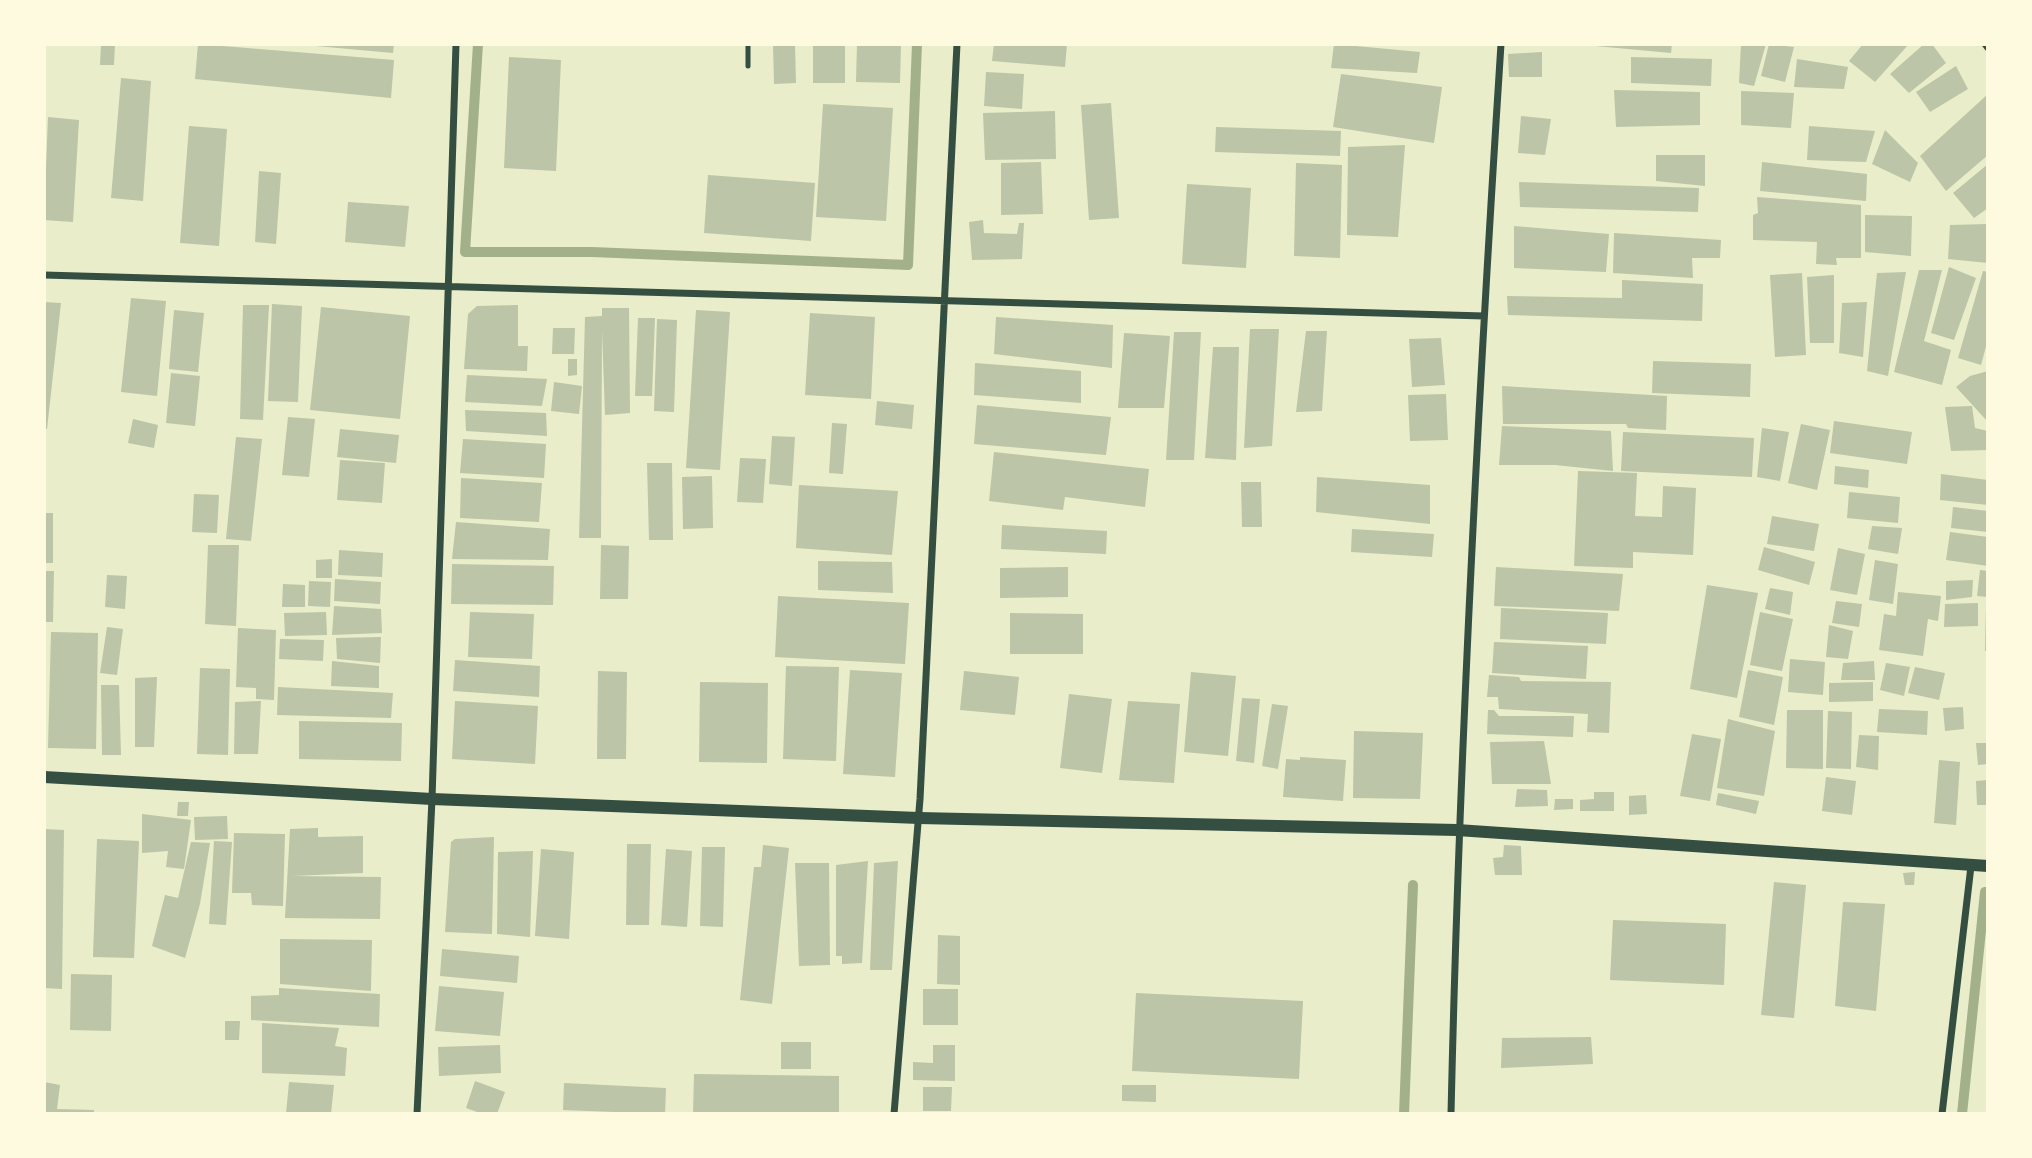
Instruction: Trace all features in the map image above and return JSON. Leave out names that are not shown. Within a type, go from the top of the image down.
[{"type":"street","points":[[417,1114],[432,799],[446,286],[456,44]]},
{"type":"street","points":[[894,1114],[919,818],[957,44]]},
{"type":"street","points":[[1451,1114],[1457,830],[1484,316],[1502,44]]},
{"type":"street","points":[[44,275],[1484,316]]},
{"type":"street","points":[[44,777],[432,799],[919,818],[1457,830],[1988,866]]},
{"type":"street","points":[[1942,1114],[1970,866]]},
{"type":"lane","points":[[748,44],[748,66]]},
{"type":"building","points":[[101,44],[115,44],[114,65],[100,65]]},
{"type":"building","points":[[198,44],[394,60],[391,98],[195,79]]},
{"type":"building","points":[[316,44],[394,44],[393,53]]},
{"type":"building","points":[[773,44],[795,44],[796,83],[774,84]]},
{"type":"building","points":[[813,44],[845,44],[845,83],[813,83]]},
{"type":"building","points":[[857,44],[901,44],[900,83],[856,82]]},
{"type":"building","points":[[994,44],[1067,44],[1065,67],[992,61]]},
{"type":"building","points":[[1334,44],[1420,52],[1417,73],[1331,68]]},
{"type":"building","points":[[1574,44],[1672,44],[1671,53]]},
{"type":"building","points":[[1741,44],[1766,44],[1754,86],[1739,83]]},
{"type":"building","points":[[1769,44],[1794,47],[1785,82],[1761,76]]},
{"type":"building","points":[[1863,44],[1909,44],[1875,82],[1849,61]]},
{"type":"building","points":[[1924,44],[1932,44],[1946,63],[1909,93],[1890,74]]},
{"type":"building","points":[[1542,52],[1542,77],[1509,77],[1508,54]]},
{"type":"building","points":[[509,57],[561,60],[556,171],[504,168]]},
{"type":"building","points":[[1631,57],[1712,59],[1711,86],[1631,83]]},
{"type":"building","points":[[1797,59],[1848,67],[1844,89],[1794,87]]},
{"type":"building","points":[[1956,66],[1968,89],[1930,112],[1916,92]]},
{"type":"building","points":[[986,72],[1024,74],[1022,109],[984,106]]},
{"type":"building","points":[[1341,74],[1442,87],[1434,143],[1333,127]]},
{"type":"building","points":[[121,78],[151,81],[143,201],[111,198]]},
{"type":"building","points":[[1614,90],[1700,92],[1700,125],[1616,127]]},
{"type":"building","points":[[1741,91],[1794,93],[1791,128],[1741,125]]},
{"type":"building","points":[[1988,94],[1988,155],[1946,191],[1920,156]]},
{"type":"building","points":[[1111,103],[1119,218],[1089,220],[1081,105]]},
{"type":"building","points":[[823,104],[893,108],[886,221],[816,217]]},
{"type":"building","points":[[1055,111],[1056,159],[985,160],[983,113]]},
{"type":"building","points":[[1521,116],[1551,119],[1545,155],[1518,153]]},
{"type":"building","points":[[48,117],[79,120],[73,222],[44,220]]},
{"type":"building","points":[[189,126],[227,129],[219,246],[180,243]]},
{"type":"building","points":[[1809,126],[1875,131],[1866,162],[1807,160]]},
{"type":"building","points":[[1216,127],[1341,131],[1340,156],[1215,152]]},
{"type":"building","points":[[1885,130],[1918,163],[1910,182],[1872,164]]},
{"type":"building","points":[[1405,145],[1398,237],[1347,235],[1348,147]]},
{"type":"building","points":[[1656,155],[1705,155],[1705,186],[1656,181]]},
{"type":"building","points":[[1041,162],[1043,214],[1001,215],[1001,163]]},
{"type":"building","points":[[1762,162],[1867,174],[1866,201],[1760,191]]},
{"type":"building","points":[[1296,163],[1342,165],[1340,258],[1294,256]]},
{"type":"building","points":[[1988,164],[1988,208],[1974,218],[1953,193]]},
{"type":"building","points":[[259,171],[281,173],[276,244],[255,242]]},
{"type":"building","points":[[708,175],[815,183],[811,241],[704,233]]},
{"type":"building","points":[[1519,182],[1699,188],[1698,212],[1520,207]]},
{"type":"building","points":[[1187,184],[1251,188],[1246,268],[1182,264]]},
{"type":"building","points":[[1757,197],[1861,205],[1861,258],[1836,258],[1837,265],[1816,264],[1817,242],[1753,240],[1753,215],[1758,213]]},
{"type":"building","points":[[348,202],[409,206],[405,247],[345,242]]},
{"type":"building","points":[[1865,215],[1912,216],[1911,256],[1865,252]]},
{"type":"building","points":[[983,220],[984,233],[1017,234],[1019,223],[1024,223],[1022,259],[972,260],[969,222]]},
{"type":"building","points":[[1988,224],[1988,263],[1948,259],[1950,225]]},
{"type":"building","points":[[1514,226],[1609,234],[1606,272],[1514,268]]},
{"type":"building","points":[[1614,233],[1721,240],[1720,258],[1692,258],[1693,278],[1613,273]]},
{"type":"building","points":[[1949,267],[1976,278],[1954,340],[1931,333]]},
{"type":"building","points":[[1919,270],[1942,270],[1924,341],[1951,350],[1942,385],[1894,372]]},
{"type":"building","points":[[1983,271],[1988,272],[1988,339],[1981,365],[1958,358]]},
{"type":"building","points":[[1906,272],[1888,376],[1867,371],[1877,273]]},
{"type":"building","points":[[1802,273],[1806,355],[1775,357],[1770,275]]},
{"type":"building","points":[[1834,275],[1834,343],[1810,343],[1807,277]]},
{"type":"building","points":[[1622,280],[1703,284],[1702,321],[1508,315],[1507,296],[1622,298]]},
{"type":"building","points":[[131,298],[166,301],[157,396],[121,392]]},
{"type":"building","points":[[44,302],[61,303],[47,429],[44,429]]},
{"type":"building","points":[[1867,302],[1863,357],[1839,353],[1842,303]]},
{"type":"building","points":[[272,304],[302,306],[298,402],[268,401]]},
{"type":"building","points":[[243,305],[269,305],[263,420],[240,419]]},
{"type":"building","points":[[518,305],[518,346],[528,346],[527,371],[464,369],[468,314],[477,306]]},
{"type":"building","points":[[321,307],[410,316],[400,419],[310,410]]},
{"type":"building","points":[[602,308],[629,308],[630,413],[605,415],[602,330],[601,538],[579,538],[585,317],[602,316]]},
{"type":"building","points":[[174,310],[204,313],[198,372],[169,369]]},
{"type":"building","points":[[696,310],[730,312],[720,470],[686,468]]},
{"type":"building","points":[[810,313],[875,317],[871,399],[805,395]]},
{"type":"building","points":[[996,317],[1113,325],[1112,368],[994,354]]},
{"type":"building","points":[[638,318],[655,318],[652,396],[635,396]]},
{"type":"building","points":[[657,319],[677,320],[674,412],[654,411]]},
{"type":"building","points":[[553,328],[575,328],[574,354],[552,354]]},
{"type":"building","points":[[1250,329],[1279,329],[1272,446],[1244,448]]},
{"type":"building","points":[[1306,331],[1327,331],[1322,411],[1296,412]]},
{"type":"building","points":[[1174,332],[1201,332],[1194,460],[1166,460]]},
{"type":"building","points":[[1124,333],[1170,336],[1164,408],[1118,408]]},
{"type":"building","points":[[1441,338],[1445,385],[1412,387],[1409,339]]},
{"type":"building","points":[[1213,347],[1239,347],[1236,460],[1205,458]]},
{"type":"building","points":[[568,359],[577,359],[577,375],[568,376]]},
{"type":"building","points":[[1653,361],[1751,364],[1750,397],[1652,393]]},
{"type":"building","points":[[975,363],[1081,371],[1081,403],[974,395]]},
{"type":"building","points":[[1988,371],[1988,422],[1956,387],[1970,376]]},
{"type":"building","points":[[171,373],[200,376],[195,426],[166,423]]},
{"type":"building","points":[[467,375],[547,379],[542,406],[465,402]]},
{"type":"building","points":[[554,382],[582,386],[579,414],[551,411]]},
{"type":"building","points":[[1502,386],[1667,396],[1666,430],[1628,428],[1626,424],[1503,424]]},
{"type":"building","points":[[1446,394],[1448,440],[1410,441],[1408,395]]},
{"type":"building","points":[[877,401],[914,405],[912,429],[875,425]]},
{"type":"building","points":[[977,405],[1111,417],[1106,455],[974,444]]},
{"type":"building","points":[[1972,406],[1975,428],[1988,431],[1988,450],[1951,451],[1945,407]]},
{"type":"building","points":[[465,410],[546,413],[547,436],[466,431]]},
{"type":"building","points":[[288,417],[315,419],[309,477],[282,475]]},
{"type":"building","points":[[133,419],[158,425],[154,448],[128,443]]},
{"type":"building","points":[[1834,421],[1912,432],[1907,464],[1830,453]]},
{"type":"building","points":[[832,423],[847,424],[843,474],[829,473]]},
{"type":"building","points":[[1801,424],[1830,430],[1817,490],[1788,483]]},
{"type":"building","points":[[1502,426],[1611,431],[1613,471],[1555,465],[1499,465]]},
{"type":"building","points":[[1762,428],[1789,432],[1780,481],[1757,477]]},
{"type":"building","points":[[340,429],[399,435],[396,463],[337,457]]},
{"type":"building","points":[[1623,432],[1754,438],[1752,477],[1621,471]]},
{"type":"building","points":[[772,436],[795,437],[792,486],[769,484]]},
{"type":"building","points":[[236,437],[262,439],[251,541],[226,539]]},
{"type":"building","points":[[463,439],[546,444],[544,478],[460,473]]},
{"type":"building","points":[[994,452],[1149,469],[1145,507],[1065,497],[1063,510],[989,501]]},
{"type":"building","points":[[740,458],[766,459],[763,503],[737,502]]},
{"type":"building","points":[[340,460],[385,463],[382,503],[337,500]]},
{"type":"building","points":[[647,463],[672,463],[673,540],[649,540]]},
{"type":"building","points":[[1835,466],[1869,470],[1868,488],[1834,484]]},
{"type":"building","points":[[1578,471],[1637,473],[1635,516],[1662,517],[1663,486],[1696,488],[1693,555],[1633,552],[1633,568],[1574,566]]},
{"type":"building","points":[[1941,474],[1988,480],[1988,505],[1940,500]]},
{"type":"building","points":[[712,476],[713,528],[683,529],[682,477]]},
{"type":"building","points":[[1317,477],[1430,485],[1430,524],[1316,512]]},
{"type":"building","points":[[461,478],[542,483],[539,522],[460,518]]},
{"type":"building","points":[[1241,482],[1261,482],[1262,527],[1242,527]]},
{"type":"building","points":[[799,485],[898,491],[892,555],[796,548]]},
{"type":"building","points":[[1849,492],[1900,497],[1898,523],[1847,518]]},
{"type":"building","points":[[194,494],[219,495],[217,533],[192,532]]},
{"type":"building","points":[[1953,507],[1988,511],[1988,532],[1951,528]]},
{"type":"building","points":[[44,513],[53,513],[53,563],[44,563]]},
{"type":"building","points":[[1772,516],[1819,524],[1814,551],[1767,544]]},
{"type":"building","points":[[456,522],[550,529],[548,560],[452,559]]},
{"type":"building","points":[[1002,525],[1107,531],[1106,554],[1001,549]]},
{"type":"building","points":[[1872,526],[1902,528],[1898,554],[1868,549]]},
{"type":"building","points":[[1352,529],[1434,534],[1432,557],[1351,552]]},
{"type":"building","points":[[1950,532],[1988,537],[1988,566],[1946,560]]},
{"type":"building","points":[[208,545],[239,545],[236,626],[205,624]]},
{"type":"building","points":[[601,545],[629,546],[628,599],[600,599]]},
{"type":"building","points":[[1764,547],[1815,562],[1809,585],[1758,570]]},
{"type":"building","points":[[1838,548],[1865,554],[1857,595],[1830,590]]},
{"type":"building","points":[[339,550],[383,553],[382,577],[338,575]]},
{"type":"building","points":[[332,559],[332,578],[316,578],[316,560]]},
{"type":"building","points":[[1875,560],[1898,564],[1893,604],[1869,600]]},
{"type":"building","points":[[818,561],[892,562],[893,593],[818,590]]},
{"type":"building","points":[[452,564],[554,566],[553,605],[451,604]]},
{"type":"building","points":[[1068,567],[1068,597],[1000,598],[1000,568]]},
{"type":"building","points":[[1496,567],[1623,574],[1619,611],[1494,606]]},
{"type":"building","points":[[1980,570],[1988,571],[1988,597],[1977,596]]},
{"type":"building","points":[[44,571],[54,571],[53,622],[44,622]]},
{"type":"building","points":[[107,575],[127,576],[125,609],[105,607]]},
{"type":"building","points":[[335,579],[381,582],[380,604],[334,601]]},
{"type":"building","points":[[1973,580],[1972,597],[1946,600],[1946,581]]},
{"type":"building","points":[[309,581],[331,582],[330,607],[308,606]]},
{"type":"building","points":[[283,584],[305,585],[305,607],[282,607]]},
{"type":"building","points":[[1707,585],[1758,593],[1737,698],[1690,689]]},
{"type":"building","points":[[1770,588],[1793,592],[1790,615],[1765,609]]},
{"type":"building","points":[[1898,592],[1941,596],[1938,621],[1928,619],[1923,656],[1879,650],[1884,614],[1896,616]]},
{"type":"building","points":[[778,596],[909,603],[905,664],[775,657]]},
{"type":"building","points":[[1836,601],[1862,604],[1859,627],[1832,623]]},
{"type":"building","points":[[1978,603],[1978,626],[1944,627],[1945,604]]},
{"type":"building","points":[[1988,604],[1988,651],[1985,651]]},
{"type":"building","points":[[334,606],[381,609],[382,633],[332,635]]},
{"type":"building","points":[[1501,608],[1608,613],[1606,644],[1500,639]]},
{"type":"building","points":[[326,612],[327,635],[285,636],[284,613]]},
{"type":"building","points":[[470,612],[534,614],[532,659],[468,657]]},
{"type":"building","points":[[1760,612],[1793,619],[1782,671],[1750,665]]},
{"type":"building","points":[[1010,613],[1083,614],[1083,654],[1010,654]]},
{"type":"building","points":[[1829,625],[1853,631],[1848,659],[1826,657]]},
{"type":"building","points":[[107,627],[123,629],[117,675],[100,673]]},
{"type":"building","points":[[238,628],[276,630],[274,700],[256,699],[256,688],[236,687]]},
{"type":"building","points":[[51,632],[98,633],[96,749],[48,748]]},
{"type":"building","points":[[381,637],[380,663],[337,659],[336,638]]},
{"type":"building","points":[[280,639],[324,640],[323,661],[279,659]]},
{"type":"building","points":[[1494,642],[1588,646],[1586,679],[1492,673]]},
{"type":"building","points":[[1790,659],[1825,662],[1823,695],[1788,692]]},
{"type":"building","points":[[455,660],[540,666],[539,697],[453,691]]},
{"type":"building","points":[[332,661],[379,666],[379,688],[331,686]]},
{"type":"building","points":[[1874,661],[1875,680],[1841,680],[1843,663]]},
{"type":"building","points":[[1886,663],[1910,667],[1904,696],[1880,690]]},
{"type":"building","points":[[786,666],[839,667],[836,761],[783,759]]},
{"type":"building","points":[[1915,667],[1945,673],[1939,700],[1908,693]]},
{"type":"building","points":[[200,668],[230,669],[228,755],[197,754]]},
{"type":"building","points":[[850,670],[902,673],[895,777],[843,774]]},
{"type":"building","points":[[1748,670],[1783,677],[1774,725],[1739,717]]},
{"type":"building","points":[[598,671],[627,672],[626,759],[597,759]]},
{"type":"building","points":[[964,671],[1019,677],[1015,715],[960,710]]},
{"type":"building","points":[[1191,672],[1236,676],[1228,756],[1184,752]]},
{"type":"building","points":[[1489,675],[1519,677],[1521,681],[1611,682],[1609,733],[1587,732],[1588,714],[1499,709],[1498,697],[1487,697]]},
{"type":"building","points":[[157,677],[154,747],[135,747],[135,678]]},
{"type":"building","points":[[700,682],[768,683],[767,763],[699,762]]},
{"type":"building","points":[[1873,682],[1873,701],[1829,702],[1829,683]]},
{"type":"building","points":[[101,685],[119,685],[121,755],[102,755]]},
{"type":"building","points":[[278,687],[393,693],[391,718],[277,715]]},
{"type":"building","points":[[1069,694],[1112,699],[1102,773],[1060,768]]},
{"type":"building","points":[[1242,698],[1260,699],[1254,763],[1236,761]]},
{"type":"building","points":[[261,701],[258,754],[234,754],[235,702]]},
{"type":"building","points":[[455,701],[538,706],[535,764],[452,759]]},
{"type":"building","points":[[1128,701],[1180,704],[1174,783],[1119,780]]},
{"type":"building","points":[[1272,704],[1288,706],[1278,769],[1262,766]]},
{"type":"building","points":[[1963,707],[1964,729],[1945,731],[1943,708]]},
{"type":"building","points":[[1879,709],[1928,711],[1927,735],[1877,732]]},
{"type":"building","points":[[1488,710],[1494,710],[1499,716],[1574,716],[1573,737],[1487,734]]},
{"type":"building","points":[[1787,710],[1823,710],[1823,769],[1786,768]]},
{"type":"building","points":[[1828,711],[1852,712],[1851,769],[1826,768]]},
{"type":"building","points":[[1728,719],[1775,731],[1764,796],[1717,788]]},
{"type":"building","points":[[299,721],[402,723],[401,761],[299,759]]},
{"type":"building","points":[[1354,731],[1423,733],[1420,799],[1353,798]]},
{"type":"building","points":[[1692,734],[1721,739],[1710,801],[1680,796]]},
{"type":"building","points":[[1859,735],[1879,736],[1878,770],[1856,767]]},
{"type":"building","points":[[1544,741],[1551,784],[1492,784],[1490,742]]},
{"type":"building","points":[[1976,743],[1988,743],[1988,764],[1978,765]]},
{"type":"building","points":[[1300,757],[1346,760],[1343,801],[1283,797],[1286,759],[1300,760]]},
{"type":"building","points":[[1939,760],[1960,762],[1956,825],[1934,823]]},
{"type":"building","points":[[1826,777],[1856,781],[1852,815],[1822,811]]},
{"type":"building","points":[[1988,780],[1988,805],[1977,805],[1976,781]]},
{"type":"building","points":[[1517,789],[1547,790],[1548,806],[1515,807]]},
{"type":"building","points":[[1594,792],[1614,792],[1614,811],[1580,811],[1580,800],[1594,799]]},
{"type":"building","points":[[1718,793],[1759,801],[1756,814],[1716,805]]},
{"type":"building","points":[[1646,795],[1647,814],[1629,815],[1629,796]]},
{"type":"building","points":[[1555,799],[1573,799],[1573,809],[1554,810]]},
{"type":"building","points":[[178,802],[189,802],[188,816],[177,816]]},
{"type":"building","points":[[142,814],[191,820],[184,869],[166,867],[168,851],[142,853]]},
{"type":"building","points":[[227,816],[228,839],[195,840],[194,817]]},
{"type":"building","points":[[318,828],[318,837],[363,836],[363,873],[292,876],[381,877],[380,919],[285,918],[290,829]]},
{"type":"building","points":[[44,829],[64,830],[62,989],[44,988]]},
{"type":"building","points":[[234,833],[285,834],[283,906],[252,905],[251,893],[232,893]]},
{"type":"building","points":[[494,837],[492,934],[445,932],[451,842],[455,839]]},
{"type":"building","points":[[97,839],[139,841],[134,958],[93,957]]},
{"type":"building","points":[[214,841],[232,842],[226,925],[209,924]]},
{"type":"building","points":[[191,842],[210,843],[200,904],[185,958],[152,946],[165,895],[178,898]]},
{"type":"building","points":[[627,844],[651,844],[649,925],[626,925]]},
{"type":"building","points":[[763,845],[789,848],[772,1004],[740,1000],[754,867],[761,867]]},
{"type":"building","points":[[1504,845],[1521,846],[1522,875],[1495,875],[1493,858],[1503,857]]},
{"type":"building","points":[[702,847],[725,847],[723,927],[700,926]]},
{"type":"building","points":[[541,849],[574,852],[569,939],[535,936]]},
{"type":"building","points":[[666,849],[692,851],[687,927],[661,925]]},
{"type":"building","points":[[533,851],[530,937],[497,934],[498,852]]},
{"type":"building","points":[[868,861],[862,963],[842,964],[842,956],[836,956],[836,865]]},
{"type":"building","points":[[898,861],[892,970],[870,970],[874,863]]},
{"type":"building","points":[[795,863],[829,863],[830,965],[799,966]]},
{"type":"building","points":[[1915,872],[1914,885],[1905,885],[1903,873]]},
{"type":"building","points":[[1774,882],[1806,885],[1794,1018],[1761,1015]]},
{"type":"building","points":[[1843,902],[1885,904],[1876,1011],[1835,1006]]},
{"type":"building","points":[[1613,920],[1726,924],[1724,985],[1610,980]]},
{"type":"building","points":[[938,935],[960,936],[960,985],[937,984]]},
{"type":"building","points":[[280,939],[372,940],[371,991],[280,984]]},
{"type":"building","points":[[442,949],[519,956],[517,983],[440,976]]},
{"type":"building","points":[[71,974],[112,975],[111,1031],[70,1030]]},
{"type":"building","points":[[439,986],[504,992],[500,1036],[435,1031]]},
{"type":"building","points":[[279,988],[380,994],[379,1027],[251,1020],[251,996],[279,995]]},
{"type":"building","points":[[923,989],[958,989],[958,1025],[923,1025]]},
{"type":"building","points":[[1136,993],[1303,1001],[1299,1079],[1132,1071]]},
{"type":"building","points":[[225,1021],[240,1021],[239,1040],[225,1040]]},
{"type":"building","points":[[262,1023],[339,1028],[335,1046],[347,1048],[345,1076],[262,1073]]},
{"type":"building","points":[[1591,1037],[1593,1064],[1501,1068],[1502,1038]]},
{"type":"building","points":[[781,1042],[811,1042],[811,1069],[781,1069]]},
{"type":"building","points":[[500,1045],[501,1073],[439,1076],[438,1047]]},
{"type":"building","points":[[933,1045],[955,1045],[955,1081],[913,1080],[913,1062],[933,1063]]},
{"type":"building","points":[[694,1074],[839,1076],[839,1114],[693,1114]]},
{"type":"building","points":[[475,1081],[505,1092],[497,1114],[483,1114],[466,1108]]},
{"type":"building","points":[[44,1082],[60,1085],[57,1109],[94,1110],[94,1114],[44,1114]]},
{"type":"building","points":[[289,1082],[334,1085],[331,1114],[286,1114]]},
{"type":"building","points":[[564,1083],[666,1088],[665,1114],[563,1110]]},
{"type":"building","points":[[1122,1085],[1156,1085],[1156,1102],[1122,1101]]},
{"type":"building","points":[[923,1087],[952,1087],[951,1111],[923,1111]]},
{"type":"waterway","points":[[478,44],[465,252],[592,252],[908,265],[917,44]]},
{"type":"waterway","points":[[1404,1114],[1413,885]]},
{"type":"waterway","points":[[1962,1114],[1985,892],[1988,893]]}]
